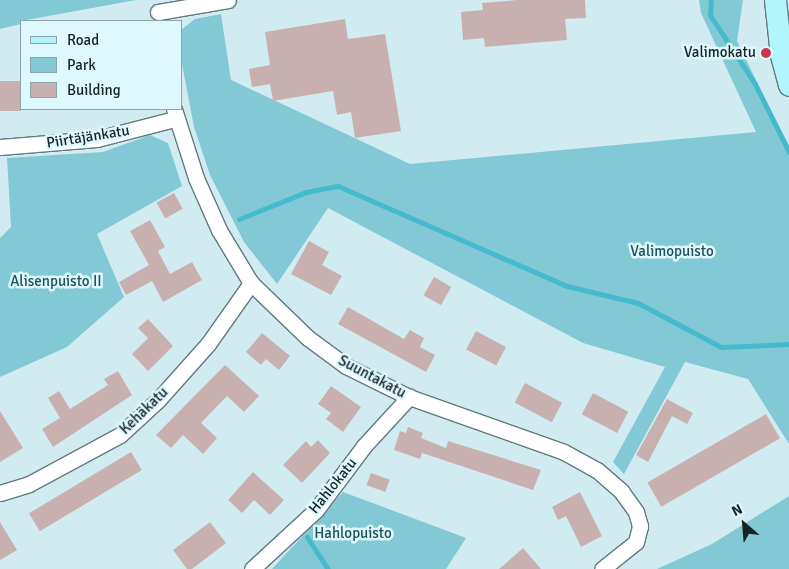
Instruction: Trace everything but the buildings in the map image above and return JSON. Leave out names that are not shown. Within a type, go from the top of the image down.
[{"type":"main road","points":[[776,0],[780,55],[789,85]]},
{"type":"street","points":[[158,11],[228,0]]},
{"type":"street","name":"Piirtäjänkatu","points":[[0,147],[97,139],[175,114]]},
{"type":"street","name":"Suuntakatu","points":[[175,114],[196,178],[219,230],[251,282],[323,349],[346,366],[409,397],[564,452],[597,470],[621,491],[636,512],[640,526],[636,542],[602,569]]},
{"type":"street","name":"Kehäkatu","points":[[0,493],[29,484],[120,435],[158,400],[208,344],[251,282]]},
{"type":"street","name":"Hahlokatu","points":[[252,569],[316,510],[364,446],[409,397]]},
{"type":"green space","points":[[0,0],[136,0],[20,20],[20,24],[0,29]]},
{"type":"green space","name":"Valimopuisto","points":[[699,0],[743,0],[737,41],[789,148],[789,444],[748,379],[685,362],[624,474],[613,462],[665,367],[583,343],[328,208],[277,284],[244,242],[210,175],[194,127],[182,64],[182,29],[195,19],[221,14],[231,80],[410,164],[756,132],[701,13]]},
{"type":"green space","name":"Alisenpuisto II","points":[[150,135],[168,143],[182,186],[97,234],[124,297],[67,347],[0,377],[0,238],[11,227],[7,158],[103,152]]},
{"type":"green space","name":"Hahlopuisto","points":[[343,492],[466,538],[446,569],[272,569]]},
{"type":"green space","points":[[789,496],[789,569],[657,569],[712,544]]},
{"type":"waterway","points":[[711,0],[710,15],[755,84],[789,152]]},
{"type":"waterway","points":[[239,219],[306,192],[338,186],[567,286],[638,303],[721,347],[789,344]]},
{"type":"waterway","points":[[307,537],[328,569]]},
{"type":"place","name":"Valimokatu","points":[[766,53]]}]
